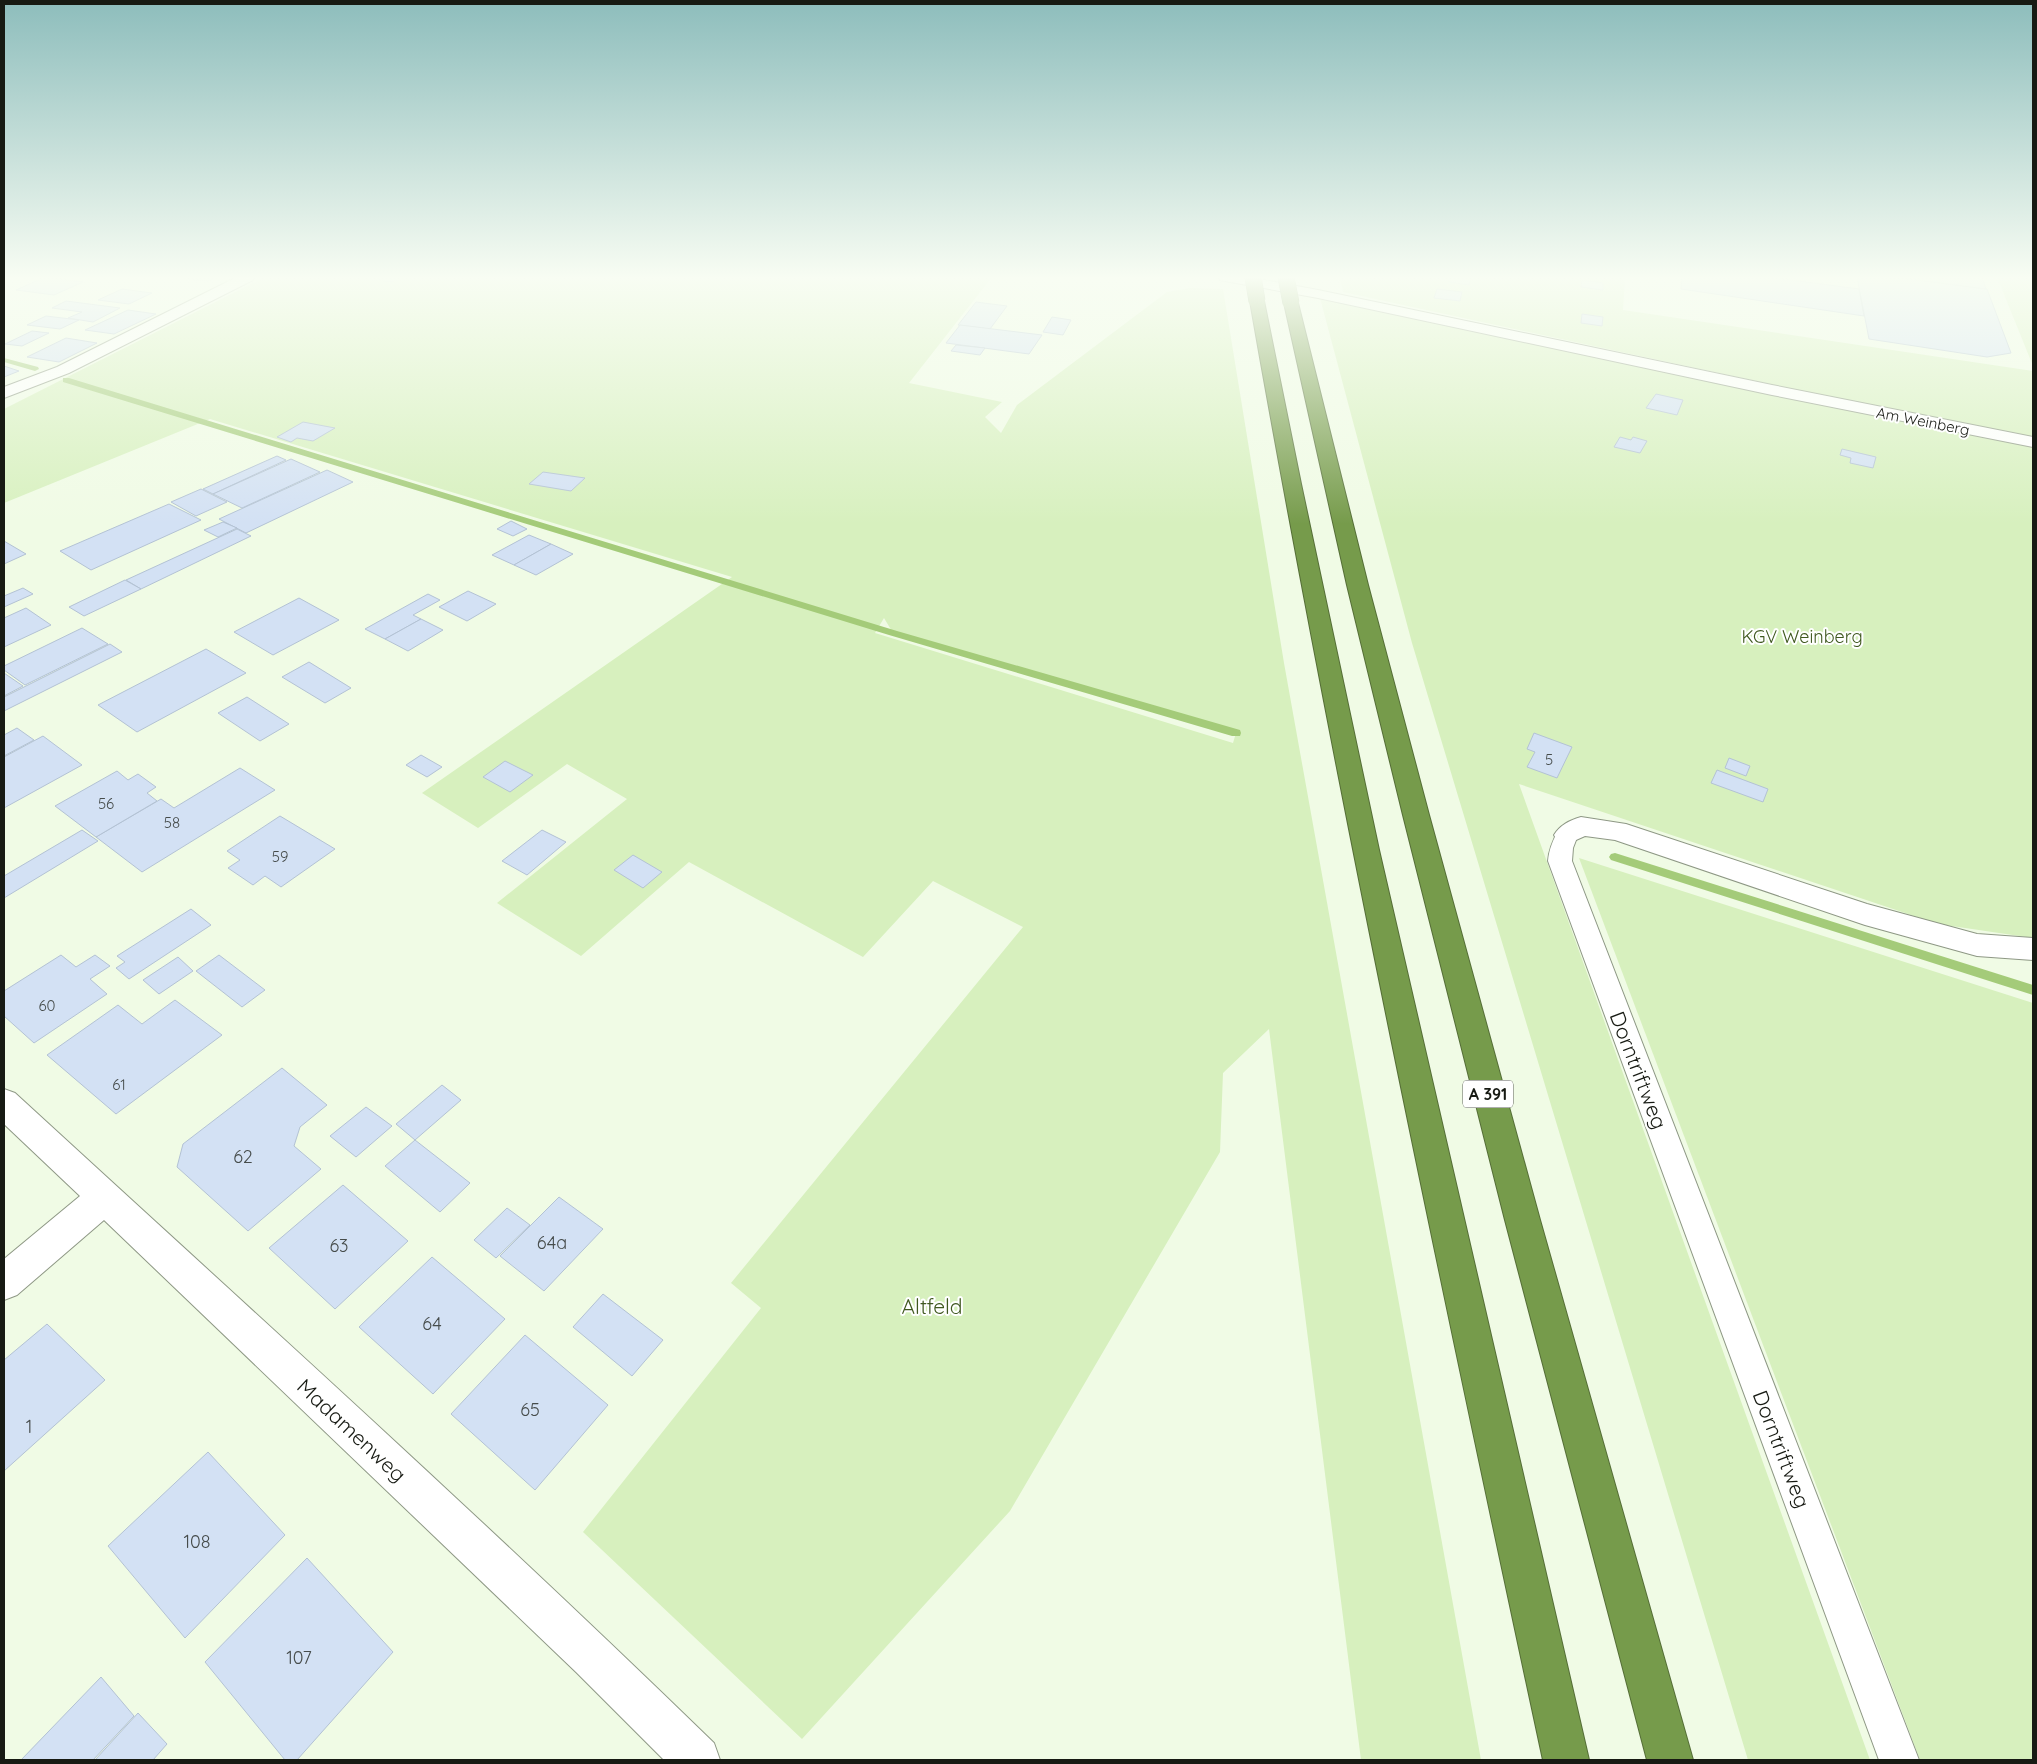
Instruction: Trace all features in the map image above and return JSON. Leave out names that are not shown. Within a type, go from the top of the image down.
[{"type":"highway","points":[[1268,359],[1325,658],[1402,1021],[1566,1760]]},
{"type":"highway","name":"A 391","points":[[1304,359],[1381,680],[1475,1044],[1670,1760]]},
{"type":"street","points":[[4,393],[63,370],[84,359]]},
{"type":"street","name":"Am Weinberg","points":[[1623,359],[2033,442]]},
{"type":"street","name":"Dorntriftweg","points":[[1567,834],[1581,826],[1616,831],[1865,914],[1977,945],[2033,949]]},
{"type":"street","name":"Madamenweg","points":[[4,1103],[592,1656],[697,1760]]},
{"type":"street","points":[[4,1282],[105,1197]]},
{"type":"lane","name":"Dorntriftweg","points":[[1567,834],[1561,848],[1560,860],[1899,1760]]},
{"type":"green space","name":"Altfeld","points":[[102,359],[928,359],[909,383],[1002,402],[985,417],[1001,433],[1017,405],[1078,359],[1234,359],[1284,663],[1481,1760],[1361,1760],[1269,1029],[1223,1073],[1220,1152],[1010,1511],[802,1739],[583,1532],[761,1308],[731,1283],[1023,927],[933,881],[863,957],[689,862],[581,956],[497,903],[627,799],[567,764],[478,828],[422,793],[732,577],[210,419],[4,503],[4,409]],"holes":[[[884,618],[893,633],[1236,733],[1233,743],[875,633]]]},
{"type":"green space","name":"KGV Weinberg","points":[[1336,359],[1607,359],[2033,447],[2033,938],[1938,924],[1519,784],[1870,1760],[1748,1760],[1412,643]]},
{"type":"green space","points":[[1655,359],[1954,359],[2033,371],[2033,437],[1839,399]]},
{"type":"green space","points":[[1579,858],[2033,1003],[2033,1760],[1920,1760]]},
{"type":"building","points":[[42,359],[64,359],[59,362]]},
{"type":"building","points":[[4,366],[19,371],[4,377]]},
{"type":"building","points":[[1656,394],[1683,400],[1677,415],[1646,408]]},
{"type":"building","points":[[303,422],[335,428],[313,441],[297,438],[291,442],[277,437]]},
{"type":"building","points":[[1620,437],[1631,440],[1633,437],[1647,441],[1640,453],[1614,447]]},
{"type":"building","points":[[1842,449],[1876,457],[1873,468],[1850,463],[1851,458],[1840,455]]},
{"type":"building","points":[[277,456],[286,460],[213,494],[203,489]]},
{"type":"building","points":[[291,459],[320,472],[242,508],[213,494]]},
{"type":"building","points":[[327,470],[353,482],[246,533],[219,519]]},
{"type":"building","points":[[543,472],[585,478],[571,491],[529,484]]},
{"type":"building","points":[[201,489],[227,502],[196,516],[171,502]]},
{"type":"building","points":[[169,504],[201,520],[91,570],[60,551]]},
{"type":"building","points":[[511,521],[527,529],[513,536],[497,529]]},
{"type":"building","points":[[223,522],[237,528],[218,537],[204,530]]},
{"type":"building","points":[[237,529],[251,536],[141,589],[126,580]]},
{"type":"building","points":[[529,535],[551,544],[514,565],[492,555]]},
{"type":"building","points":[[4,541],[26,554],[4,564]]},
{"type":"building","points":[[551,544],[573,554],[536,575],[514,565]]},
{"type":"building","points":[[125,580],[141,589],[84,616],[69,607]]},
{"type":"building","points":[[23,588],[33,594],[4,607],[4,596]]},
{"type":"building","points":[[468,591],[496,604],[467,621],[439,607]]},
{"type":"building","points":[[428,594],[440,600],[413,615],[421,619],[385,639],[365,629]]},
{"type":"building","points":[[299,598],[339,620],[273,655],[234,632]]},
{"type":"building","points":[[26,608],[51,625],[4,647],[4,618]]},
{"type":"building","points":[[421,619],[443,630],[408,651],[385,639]]},
{"type":"building","points":[[82,628],[108,644],[25,685],[4,670],[4,666]]},
{"type":"building","points":[[110,644],[122,652],[4,711],[4,697]]},
{"type":"building","points":[[206,649],[246,673],[137,732],[98,705]]},
{"type":"building","points":[[309,662],[351,688],[325,703],[282,677]]},
{"type":"building","points":[[4,673],[23,686],[4,696]]},
{"type":"building","points":[[247,697],[289,724],[260,741],[218,713]]},
{"type":"building","points":[[17,728],[34,740],[4,756],[4,735]]},
{"type":"building","points":[[1534,733],[1572,747],[1557,778],[1527,767],[1535,752],[1527,749]]},
{"type":"building","points":[[43,736],[82,765],[4,808],[4,757]]},
{"type":"building","points":[[421,755],[442,767],[427,777],[406,765]]},
{"type":"building","points":[[1729,758],[1750,766],[1746,776],[1725,768]]},
{"type":"building","points":[[505,761],[533,775],[510,792],[483,777]]},
{"type":"building","points":[[240,768],[275,790],[142,872],[96,837],[161,799],[174,808]]},
{"type":"building","points":[[1717,770],[1768,789],[1763,802],[1711,783]]},
{"type":"building","points":[[117,771],[128,780],[138,774],[156,787],[147,793],[157,801],[96,837],[55,806]]},
{"type":"building","points":[[280,816],[335,849],[281,887],[265,876],[253,885],[228,868],[240,860],[227,851]]},
{"type":"building","points":[[82,830],[98,841],[4,898],[4,876]]},
{"type":"building","points":[[542,830],[566,842],[527,875],[502,861]]},
{"type":"building","points":[[633,855],[662,872],[643,888],[614,870]]},
{"type":"building","points":[[191,909],[211,925],[129,979],[116,968],[125,962],[117,956]]},
{"type":"building","points":[[61,955],[76,967],[95,955],[110,966],[90,979],[107,994],[34,1043],[4,1016],[4,991]]},
{"type":"building","points":[[219,955],[265,990],[242,1007],[196,971]]},
{"type":"building","points":[[178,957],[193,971],[159,994],[143,980]]},
{"type":"building","points":[[175,1000],[222,1035],[116,1114],[47,1055],[118,1005],[142,1024]]},
{"type":"building","points":[[282,1068],[327,1105],[300,1127],[294,1146],[321,1169],[248,1231],[177,1167],[183,1144]]},
{"type":"building","points":[[442,1085],[461,1100],[415,1140],[396,1124]]},
{"type":"building","points":[[366,1107],[392,1126],[356,1157],[330,1136]]},
{"type":"building","points":[[415,1140],[470,1183],[440,1212],[385,1166]]},
{"type":"building","points":[[343,1185],[408,1241],[335,1309],[269,1248]]},
{"type":"building","points":[[559,1197],[603,1229],[544,1291],[500,1256]]},
{"type":"building","points":[[507,1208],[530,1225],[496,1258],[474,1240]]},
{"type":"building","points":[[432,1257],[505,1319],[433,1394],[359,1327]]},
{"type":"building","points":[[603,1294],[663,1340],[632,1376],[573,1327]]},
{"type":"building","points":[[47,1324],[105,1380],[4,1471],[4,1360]]},
{"type":"building","points":[[525,1335],[608,1405],[535,1490],[451,1414]]},
{"type":"building","points":[[208,1452],[285,1535],[185,1638],[108,1546]]},
{"type":"building","points":[[307,1558],[393,1652],[297,1760],[285,1760],[205,1662]]},
{"type":"building","points":[[101,1677],[134,1716],[93,1760],[21,1760]]},
{"type":"building","points":[[138,1713],[167,1744],[153,1760],[95,1760]]},
{"type":"waterway","points":[[4,360],[35,369]]},
{"type":"waterway","points":[[66,380],[893,633],[1236,733]]},
{"type":"waterway","points":[[1615,857],[2033,990]]}]
